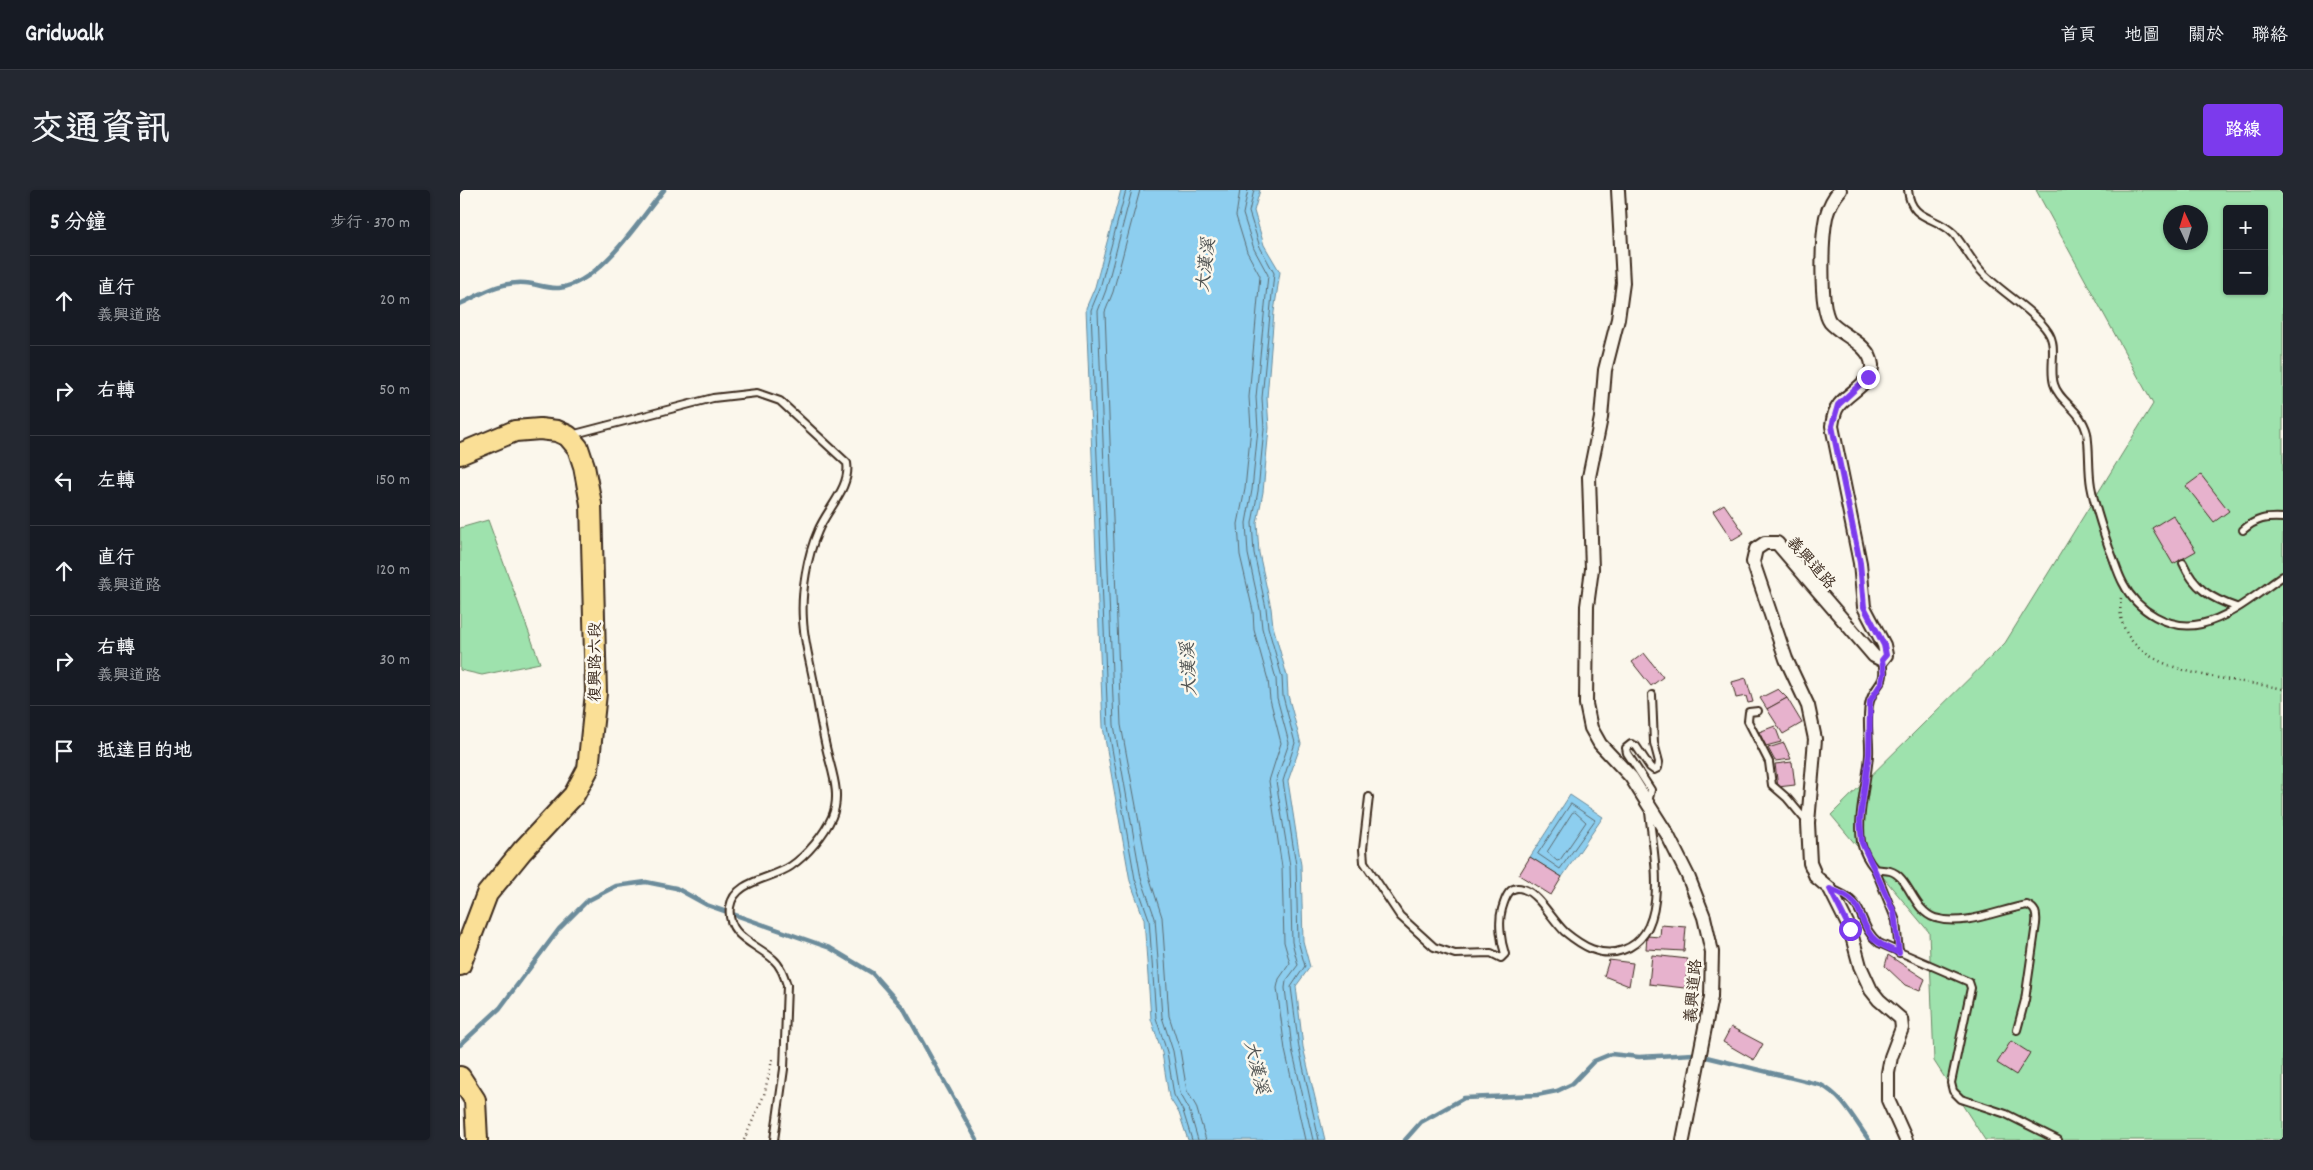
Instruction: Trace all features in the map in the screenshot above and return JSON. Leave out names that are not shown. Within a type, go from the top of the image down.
[{"type":"main road","points":[[460,454],[515,431],[540,429],[557,431],[568,436]]},
{"type":"main road","name":"復興路六段","points":[[460,965],[487,894],[522,851],[574,796],[588,769],[596,693],[591,504],[578,448],[568,436]]},
{"type":"main road","points":[[460,1077],[475,1100],[477,1140]]},
{"type":"street","name":"義興道路","points":[[1618,190],[1623,283],[1618,319],[1605,370],[1601,418],[1589,477],[1592,569],[1587,606],[1586,704],[1590,728],[1600,744],[1631,777],[1648,803],[1688,876],[1704,918],[1712,952],[1711,997],[1683,1140]]},
{"type":"street","name":"義興道路","points":[[1840,190],[1831,201],[1826,218],[1822,289],[1824,308],[1830,322],[1869,355],[1872,366],[1868,377],[1838,405],[1832,426],[1860,563],[1864,607],[1884,645],[1886,655],[1882,660],[1874,656],[1776,544],[1765,543],[1756,549],[1753,562],[1758,582],[1786,659],[1808,706],[1815,738],[1808,823],[1810,863],[1816,877],[1830,889],[1850,929],[1860,966],[1871,990],[1879,1000],[1901,1019],[1902,1028],[1888,1072],[1888,1100],[1906,1140]]},
{"type":"lane","points":[[1908,190],[1909,203],[1917,213],[1953,233],[1981,271],[2050,333],[2053,347],[2054,386],[2083,421],[2087,435],[2091,486],[2099,521],[2124,585],[2145,611],[2158,619],[2180,624],[2200,624],[2221,617],[2283,576]]},
{"type":"lane","points":[[568,436],[714,398],[756,393],[780,401],[840,454],[847,463],[849,472],[845,484],[817,532],[803,597],[805,638],[826,747],[835,782],[836,800],[832,817],[816,842],[790,867],[743,888],[734,898],[730,907],[731,922],[737,934],[774,960],[783,972],[787,985],[784,1069],[774,1140]]},
{"type":"lane","points":[[2243,530],[2255,520],[2267,517],[2283,518]]},
{"type":"lane","points":[[2183,562],[2197,586],[2208,596],[2236,607]]},
{"type":"lane","points":[[1882,660],[1884,673],[1882,682],[1870,701],[1869,754],[1860,820],[1862,843],[1869,863],[1875,869],[1894,912],[1899,953]]},
{"type":"lane","points":[[1369,796],[1363,849],[1364,862],[1400,916],[1434,947],[1455,954],[1491,953],[1501,958],[1505,954],[1500,916],[1507,895],[1512,889],[1521,888],[1530,892],[1563,931],[1585,947],[1600,952],[1617,952],[1636,945],[1647,930],[1654,912],[1656,871],[1648,803],[1651,790],[1627,753],[1626,748],[1631,744],[1636,746],[1650,767],[1654,770],[1658,768],[1654,743],[1652,695]]},
{"type":"lane","points":[[1758,711],[1748,712],[1748,721],[1770,762],[1772,785],[1787,798],[1808,823]]},
{"type":"lane","points":[[1875,869],[1891,871],[1898,876],[1922,911],[1934,918],[1967,919],[2027,905],[2033,908],[2037,914],[2036,924],[2025,1000],[2017,1030]]},
{"type":"lane","points":[[1830,889],[1845,894],[1853,900],[1860,910],[1873,938],[1899,953],[1969,982],[1971,988],[1951,1083],[1957,1095],[1968,1103],[2006,1114],[2058,1140]]},
{"type":"path","points":[[2124,585],[2121,603],[2123,625],[2134,644],[2154,659],[2188,672],[2283,689]]},
{"type":"path","points":[[744,1140],[764,1096],[769,1070],[784,1029]]},
{"type":"green space","points":[[2036,190],[2283,190],[2283,1140],[1985,1140],[1934,1061],[1929,932],[1831,815],[2005,643],[2153,404]]},
{"type":"green space","points":[[488,520],[540,663],[482,675],[460,670],[460,528]]},
{"type":"water","name":"大漢溪","points":[[1121,190],[1260,190],[1254,211],[1264,245],[1280,272],[1274,312],[1267,398],[1269,428],[1263,492],[1257,523],[1259,553],[1273,626],[1287,676],[1288,695],[1301,744],[1288,781],[1301,865],[1303,941],[1310,967],[1296,986],[1303,1047],[1325,1140],[1188,1140],[1179,1113],[1169,1097],[1162,1053],[1151,1019],[1144,919],[1130,881],[1103,727],[1086,308],[1095,287]]},
{"type":"water","points":[[1570,795],[1603,817],[1562,877],[1530,857]]},
{"type":"building","points":[[2201,475],[2229,511],[2214,522],[2186,486]]},
{"type":"building","points":[[1724,504],[1744,533],[1732,540],[1713,511]]},
{"type":"building","points":[[2173,515],[2196,551],[2173,564],[2152,528]]},
{"type":"building","points":[[1644,653],[1663,677],[1651,686],[1632,662]]},
{"type":"building","points":[[1746,678],[1753,702],[1748,703],[1746,696],[1736,698],[1732,682]]},
{"type":"building","points":[[1778,689],[1787,698],[1767,709],[1760,698]]},
{"type":"building","points":[[1787,698],[1802,723],[1783,734],[1767,709]]},
{"type":"building","points":[[1775,726],[1781,742],[1766,746],[1759,732]]},
{"type":"building","points":[[1784,743],[1791,759],[1775,761],[1768,748]]},
{"type":"building","points":[[1792,762],[1795,785],[1778,787],[1775,764]]},
{"type":"building","points":[[1530,857],[1562,877],[1551,895],[1519,875]]},
{"type":"building","points":[[1661,925],[1686,927],[1684,951],[1646,949],[1647,936],[1660,937]]},
{"type":"building","points":[[1652,955],[1688,959],[1685,988],[1649,984]]},
{"type":"building","points":[[1888,955],[1925,979],[1920,991],[1905,985],[1885,966]]},
{"type":"building","points":[[1609,960],[1633,963],[1629,986],[1604,976]]},
{"type":"building","points":[[1731,1027],[1763,1044],[1754,1060],[1723,1042]]},
{"type":"building","points":[[2011,1041],[2030,1053],[2016,1075],[1997,1063]]},
{"type":"waterway","points":[[460,304],[491,289],[508,284],[525,283],[555,288],[575,284],[590,275],[604,263],[631,233],[664,190]]},
{"type":"waterway","points":[[460,1045],[500,1008],[559,929],[587,901],[616,886],[646,882],[676,888],[707,905],[830,948],[872,973],[904,1009],[977,1140]]},
{"type":"waterway","points":[[1405,1140],[1421,1122],[1464,1098],[1537,1095],[1557,1091],[1572,1084],[1594,1061],[1611,1054],[1639,1057],[1694,1054],[1821,1085],[1842,1102],[1869,1140]]},
{"type":"route","points":[[1850,929],[1830,889],[1845,894],[1853,900],[1860,910],[1873,938],[1899,953],[1894,912],[1875,869],[1869,863],[1862,843],[1860,820],[1869,754],[1870,701],[1882,682],[1884,673],[1882,660],[1886,655],[1884,645],[1864,607],[1860,563],[1832,426],[1838,405],[1868,377]]}]
